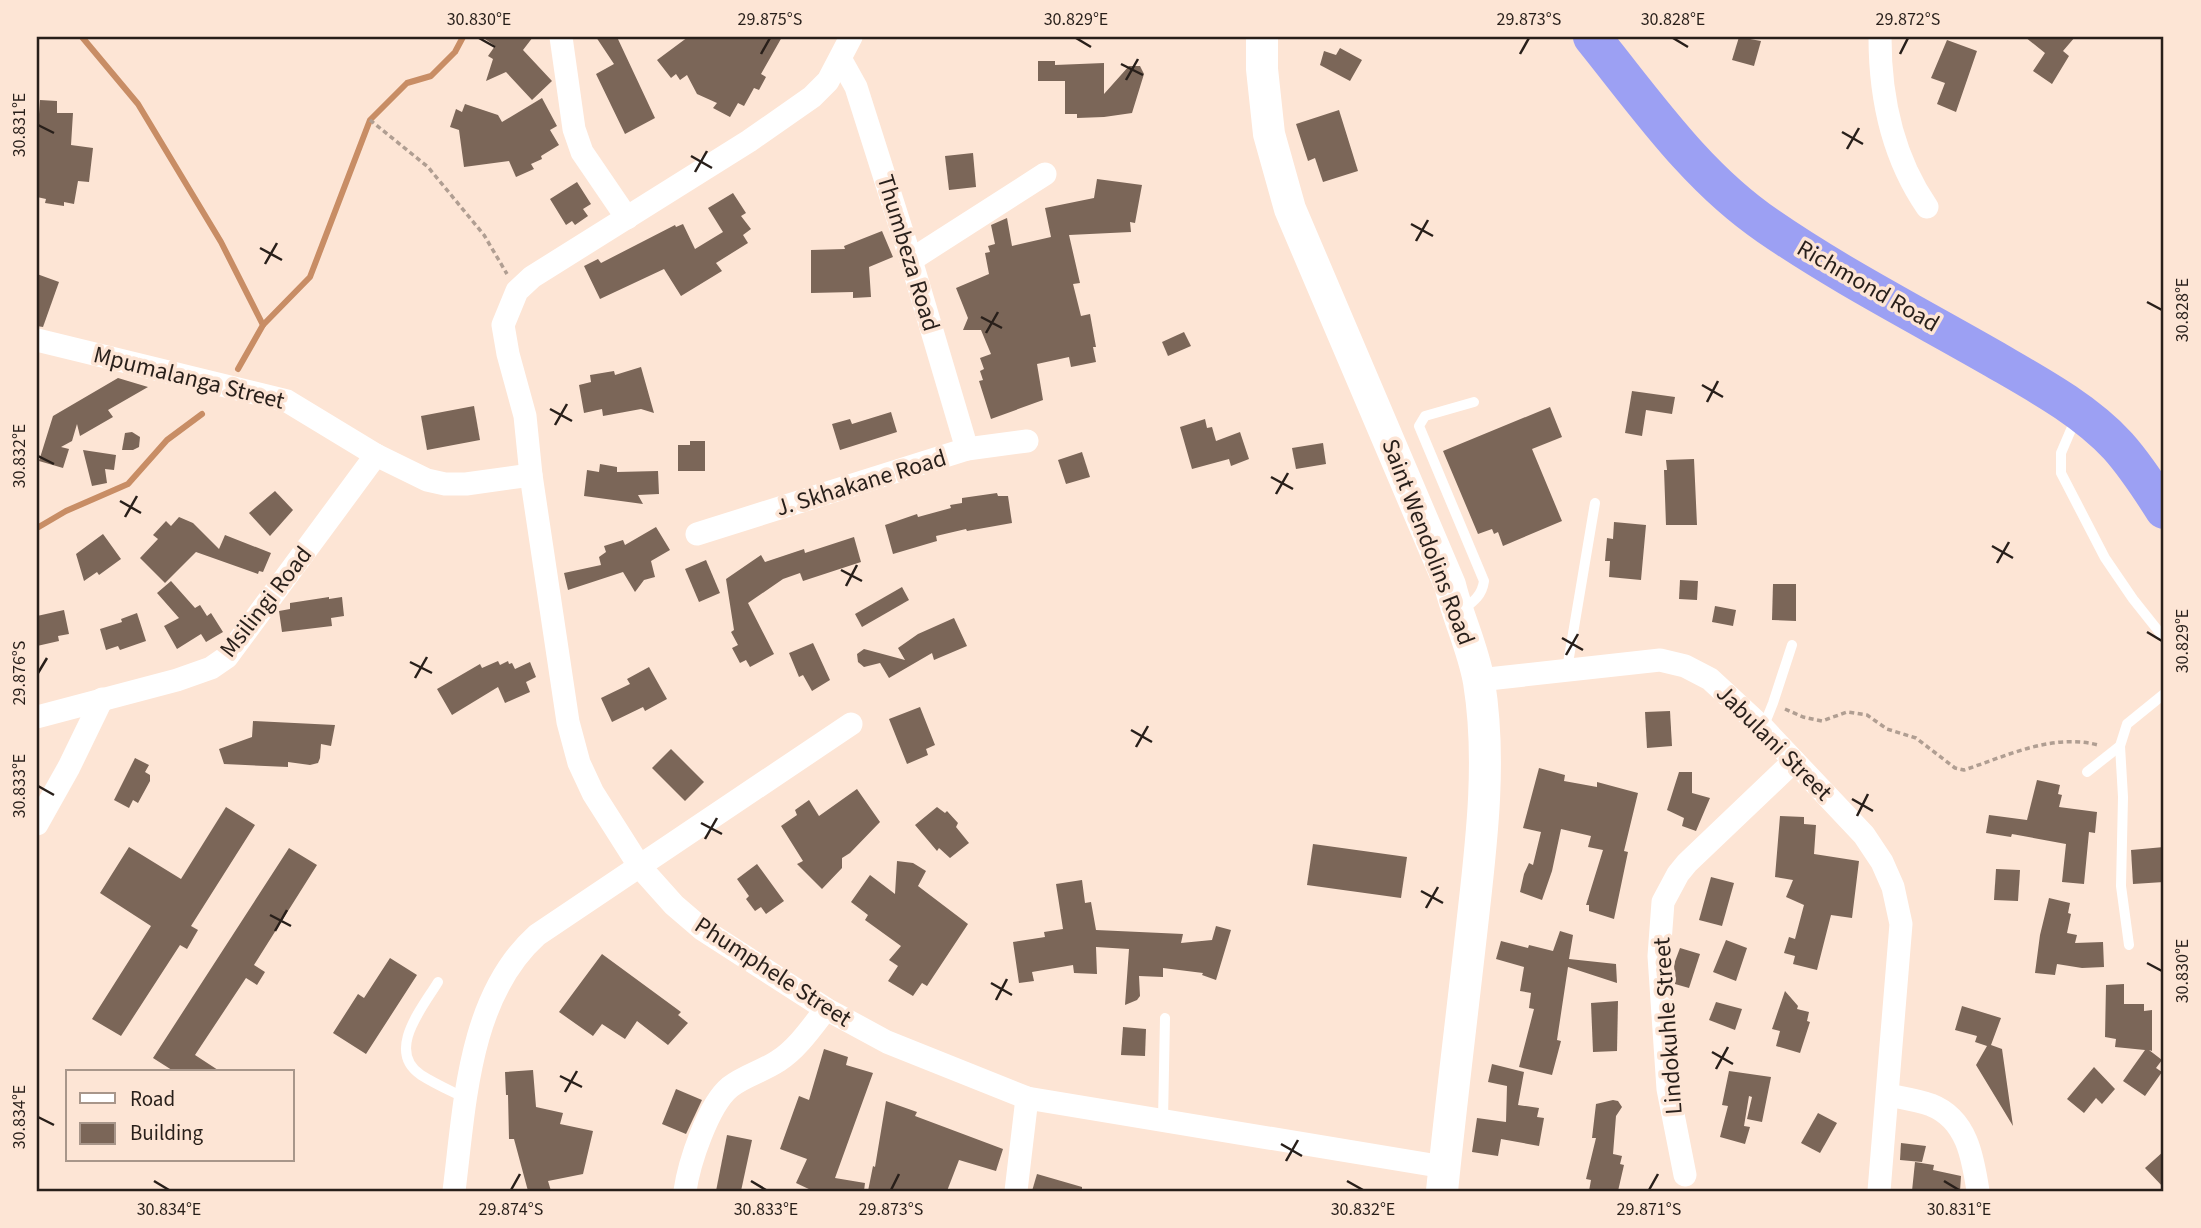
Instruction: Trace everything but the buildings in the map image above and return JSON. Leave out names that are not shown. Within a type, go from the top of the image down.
[{"type":"highway","name":"Richmond Road","points":[[1592,37],[1693,162],[1766,225],[1810,254],[2029,380],[2079,413],[2117,445],[2164,510]]},
{"type":"street","points":[[561,37],[574,129],[582,152],[627,218]]},
{"type":"street","points":[[517,291],[532,277],[749,141],[812,97],[828,82],[851,37]]},
{"type":"street","name":"Saint Wendolins Road","points":[[1262,37],[1262,69],[1269,134],[1290,209],[1450,585],[1479,680],[1485,770],[1481,833],[1443,1179]]},
{"type":"street","points":[[1880,37],[1886,110],[1896,147],[1910,182],[1927,208]]},
{"type":"street","name":"Thumbeza Road","points":[[841,60],[856,87],[967,449]]},
{"type":"street","points":[[911,261],[1045,174]]},
{"type":"street","name":"Phumphele Street","points":[[517,291],[503,325],[524,416],[568,722],[579,763],[593,793],[640,867],[674,905],[702,929],[826,1010],[887,1042],[1027,1098],[1163,1120],[1443,1179]]},
{"type":"street","name":"Mpumalanga Street","points":[[37,340],[287,401],[376,455],[426,480],[466,484],[531,475]]},
{"type":"street","name":"J. Skhakane Road","points":[[697,534],[967,449],[1027,440]]},
{"type":"street","name":"Msilingi Road","points":[[37,717],[177,680],[211,668],[228,657],[376,455]]},
{"type":"street","name":"Jabulani Street","points":[[1479,680],[1660,660],[1685,666],[1710,679],[1763,728],[1864,835],[1882,862],[1893,887],[1901,924],[1879,1191]]},
{"type":"street","points":[[37,824],[102,699]]},
{"type":"street","points":[[454,1191],[465,1098],[476,1046],[504,974],[521,950],[537,935],[851,724]]},
{"type":"street","name":"Lindokuhle Street","points":[[1685,1175],[1668,1089],[1659,957],[1663,902],[1687,863],[1794,761]]},
{"type":"street","points":[[685,1191],[692,1160],[720,1097],[735,1083],[789,1053],[826,1010]]},
{"type":"street","points":[[1888,1094],[1932,1105],[1951,1118],[1963,1133],[1973,1157],[1978,1191]]},
{"type":"street","points":[[1016,1191],[1027,1098]]},
{"type":"lane","points":[[1457,614],[1478,598],[1483,591],[1484,581],[1419,426],[1425,416],[1474,402]]},
{"type":"lane","points":[[2079,413],[2061,453],[2061,473],[2105,558],[2164,638]]},
{"type":"lane","points":[[1567,669],[1595,503]]},
{"type":"lane","points":[[1763,728],[1792,645]]},
{"type":"lane","points":[[2129,945],[2121,886],[2123,797],[2120,746],[2127,724],[2164,694]]},
{"type":"lane","points":[[2087,772],[2120,746]]},
{"type":"lane","points":[[438,982],[406,1038],[406,1057],[418,1073],[465,1098]]},
{"type":"lane","points":[[1163,1120],[1165,1018]]},
{"type":"path","points":[[370,120],[428,167],[484,235],[517,291]]},
{"type":"path","points":[[1773,704],[1822,721],[1847,712],[1867,715],[1887,730],[1916,738],[1955,768],[1964,770],[2023,750],[2072,740],[2105,747],[2120,746]]},
{"type":"waterway","points":[[82,37],[138,104],[221,242],[263,325]]},
{"type":"waterway","points":[[238,369],[263,325],[310,277],[370,120],[407,83],[431,76],[455,52],[463,37]]},
{"type":"waterway","points":[[37,528],[66,511],[128,484],[167,440],[202,414]]}]
